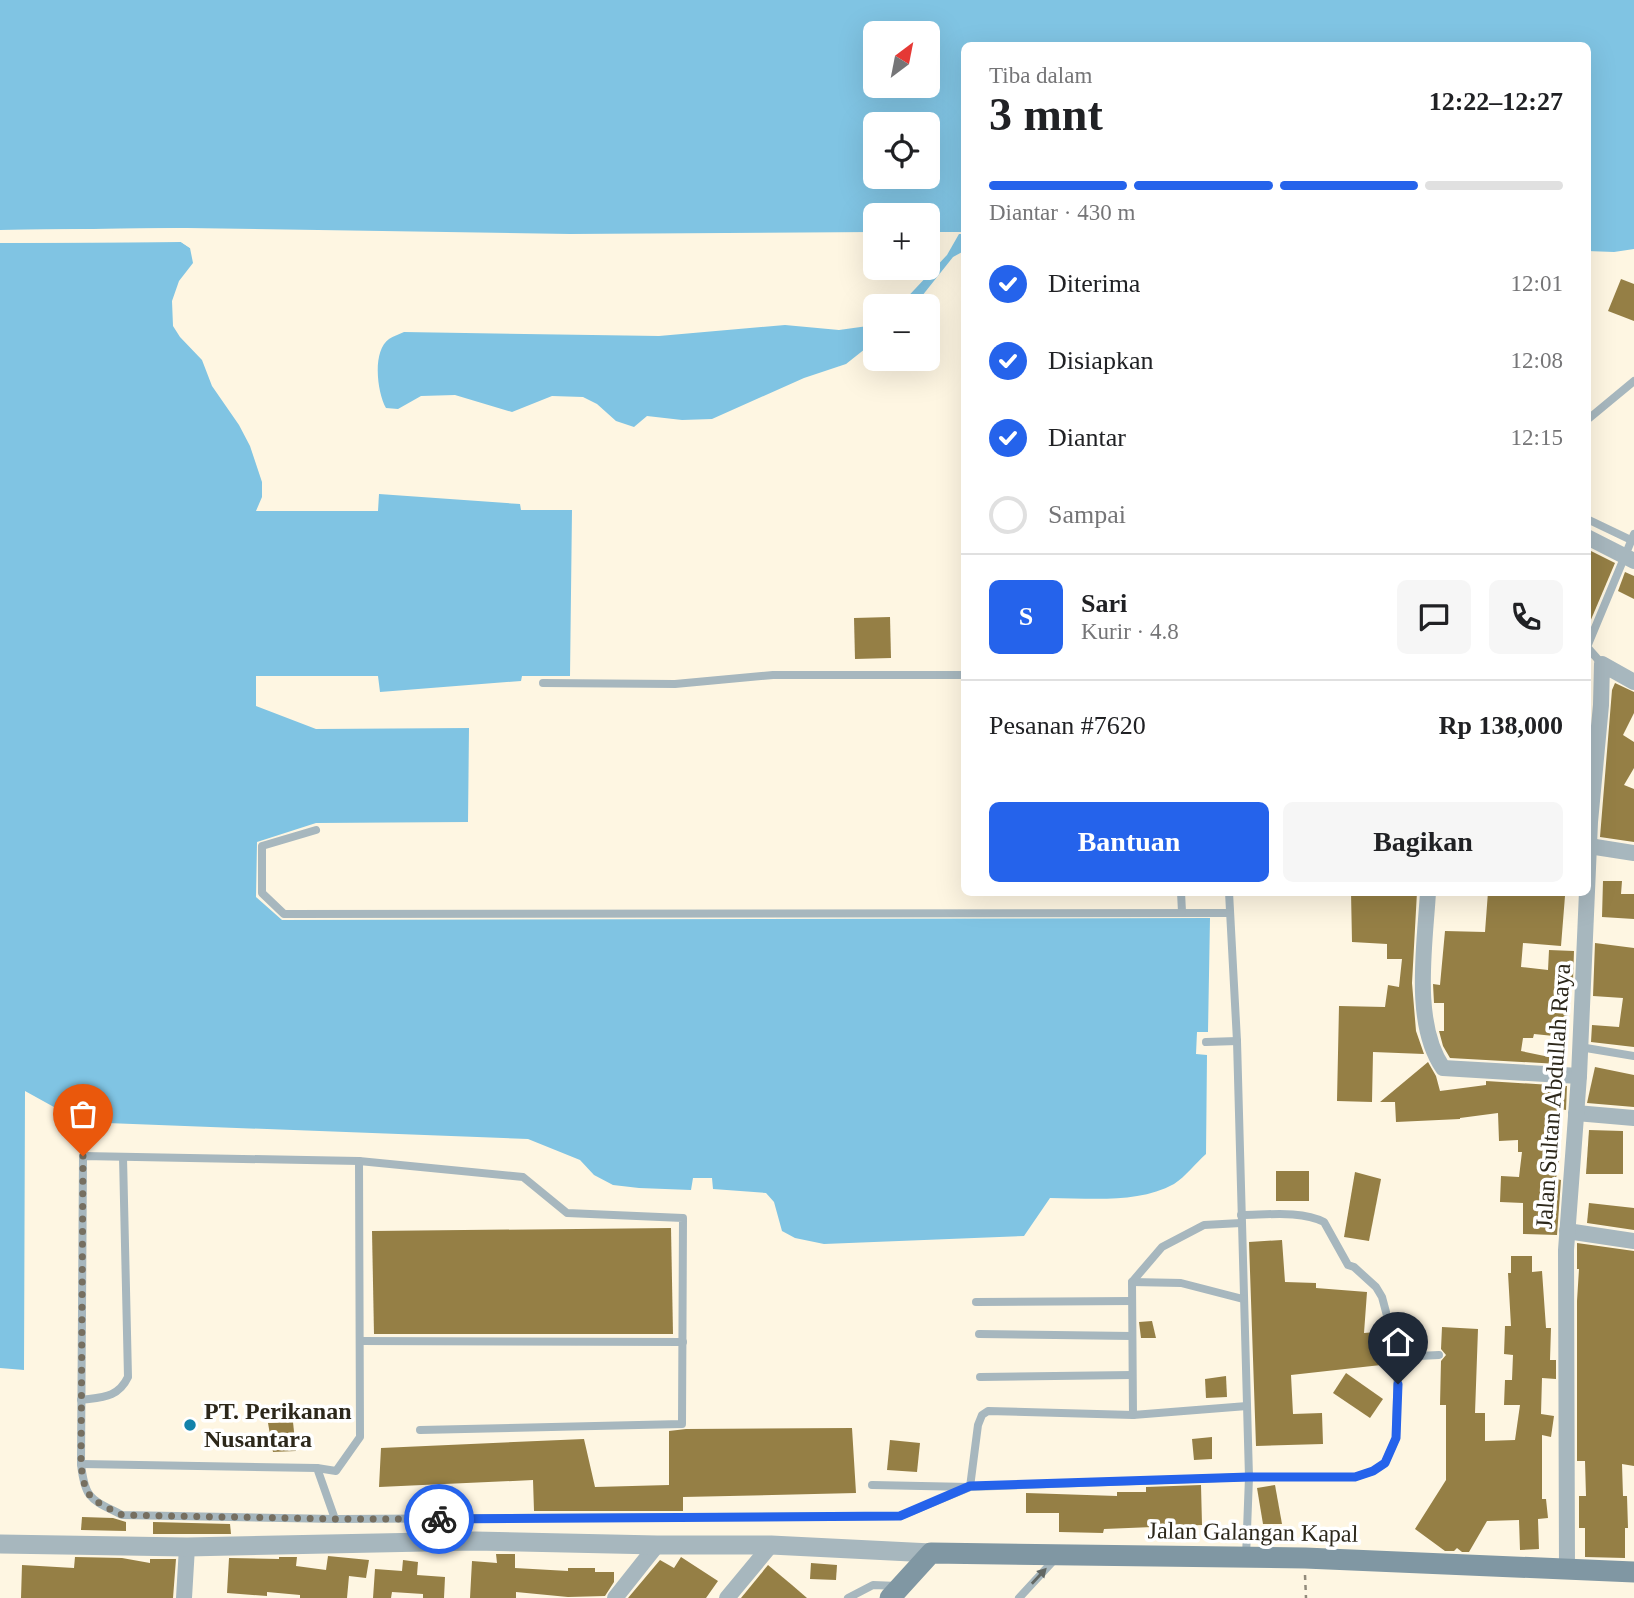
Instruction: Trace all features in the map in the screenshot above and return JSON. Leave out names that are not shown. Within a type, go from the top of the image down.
[{"type":"main road","name":"Jalan Galangan Kapal","points":[[931,1553],[1246,1557],[1634,1569]]},
{"type":"main road","points":[[895,1592],[931,1553]]},
{"type":"street","points":[[1591,539],[1629,558]]},
{"type":"street","points":[[1602,664],[1634,682]]},
{"type":"street","name":"Jalan Sultan Abdullah Raya","points":[[1591,795],[1601,705],[1602,664]]},
{"type":"street","points":[[1591,846],[1634,853]]},
{"type":"street","points":[[1428,896],[1423,996],[1431,1044],[1443,1068],[1579,1076]]},
{"type":"street","name":"Jalan Sultan Abdullah Raya","points":[[1567,1569],[1567,1231],[1579,1076],[1581,896]]},
{"type":"street","points":[[1576,1113],[1634,1118]]},
{"type":"street","points":[[1567,1231],[1634,1241]]},
{"type":"street","points":[[0,1544],[187,1547],[475,1541],[771,1545],[931,1553]]},
{"type":"street","points":[[615,1598],[657,1545]]},
{"type":"street","points":[[727,1598],[771,1545]]},
{"type":"street","points":[[184,1598],[187,1547]]},
{"type":"lane","points":[[1591,417],[1634,381]]},
{"type":"lane","points":[[1591,521],[1633,537],[1629,558],[1591,639]]},
{"type":"lane","points":[[1591,652],[1602,664]]},
{"type":"lane","points":[[543,683],[675,684],[773,675],[961,675]]},
{"type":"lane","points":[[316,830],[262,846],[262,893],[284,914],[1229,913]]},
{"type":"lane","points":[[1181,896],[1182,912]]},
{"type":"lane","points":[[1229,896],[1237,1041],[1249,1477],[1246,1557]]},
{"type":"lane","points":[[1206,1042],[1237,1041]]},
{"type":"lane","points":[[1580,1047],[1634,1056]]},
{"type":"lane","points":[[420,1430],[682,1424],[683,1218],[567,1213],[523,1177],[359,1161],[83,1156],[81,1464],[84,1487],[92,1499],[122,1515],[335,1519],[900,1516],[970,1486]]},
{"type":"lane","points":[[82,1400],[114,1395],[124,1386],[128,1377],[123,1157]]},
{"type":"lane","points":[[81,1464],[317,1468],[336,1471],[360,1437],[359,1161]]},
{"type":"lane","points":[[872,1485],[970,1486],[1249,1477],[1355,1477],[1373,1471],[1385,1463],[1396,1438],[1398,1357],[1382,1297],[1376,1287],[1354,1267],[1348,1265],[1324,1222],[1317,1219],[1296,1215],[1204,1225],[1162,1247],[1132,1282],[1133,1415]]},
{"type":"lane","points":[[1132,1282],[1181,1283],[1243,1299]]},
{"type":"lane","points":[[976,1302],[1132,1301]]},
{"type":"lane","points":[[979,1334],[1132,1336]]},
{"type":"lane","points":[[360,1341],[683,1342]]},
{"type":"lane","points":[[1398,1357],[1438,1355]]},
{"type":"lane","points":[[980,1377],[1132,1375]]},
{"type":"lane","points":[[970,1486],[978,1425],[982,1415],[988,1411],[1133,1415],[1247,1406]]},
{"type":"lane","points":[[317,1468],[335,1519]]},
{"type":"lane","points":[[1019,1598],[1059,1555]]},
{"type":"lane","points":[[848,1598],[873,1585],[895,1592]]},
{"type":"water","points":[[0,0],[1634,0],[1634,249],[1591,251],[1591,42],[961,42],[961,232],[940,232],[940,203],[863,203],[863,232],[570,234],[187,228],[0,230]]},
{"type":"water","points":[[961,234],[961,253],[953,257],[940,273],[940,262]]},
{"type":"water","points":[[181,242],[190,248],[193,263],[179,281],[172,301],[173,326],[202,360],[212,386],[250,446],[262,482],[262,497],[256,511],[378,511],[379,494],[520,504],[521,510],[572,510],[570,676],[522,676],[521,681],[380,692],[378,676],[256,676],[256,706],[316,729],[469,728],[468,822],[316,823],[257,842],[256,897],[282,920],[1210,918],[1208,1032],[1197,1032],[1196,1054],[1207,1055],[1206,1154],[1174,1184],[1145,1195],[1050,1198],[1024,1236],[824,1244],[795,1238],[782,1231],[774,1202],[766,1193],[713,1189],[712,1178],[693,1178],[691,1190],[613,1185],[594,1175],[580,1160],[528,1139],[81,1122],[25,1091],[24,1370],[0,1368],[0,243]]},
{"type":"water","points":[[923,280],[935,280],[924,294],[910,294]]},
{"type":"water","points":[[785,325],[839,330],[863,327],[863,351],[846,364],[804,378],[712,419],[682,420],[647,416],[634,427],[616,421],[597,404],[583,397],[552,396],[512,412],[455,395],[421,396],[398,409],[386,408],[380,392],[380,353],[391,338],[404,332],[659,336]]},
{"type":"pier","points":[[187,228],[187,232],[0,233],[0,230]]},
{"type":"pier","points":[[0,239],[182,239],[190,248],[181,242],[0,243]]},
{"type":"building","points":[[1621,279],[1634,284],[1634,321],[1608,311]]},
{"type":"building","points":[[1591,551],[1615,563],[1591,620]]},
{"type":"building","points":[[1625,572],[1634,576],[1634,599],[1618,591]]},
{"type":"building","points":[[890,617],[891,658],[855,659],[854,618]]},
{"type":"building","points":[[1615,683],[1634,692],[1634,713],[1623,735],[1634,742],[1634,768],[1624,785],[1634,789],[1634,842],[1600,837],[1612,690]]},
{"type":"building","points":[[1603,881],[1622,881],[1621,894],[1634,894],[1634,919],[1602,917]]},
{"type":"building","points":[[1351,896],[1417,896],[1412,983],[1416,1031],[1424,1054],[1373,1052],[1372,1102],[1337,1101],[1339,1006],[1385,1007],[1388,985],[1399,987],[1402,959],[1387,959],[1387,944],[1352,942]]},
{"type":"building","points":[[1488,896],[1565,896],[1561,946],[1523,943],[1521,967],[1548,970],[1549,950],[1574,951],[1573,981],[1564,1037],[1534,1034],[1533,1038],[1523,1038],[1521,1051],[1559,1059],[1559,1064],[1450,1058],[1443,1046],[1439,1031],[1444,1031],[1444,1003],[1434,1003],[1433,984],[1440,985],[1445,931],[1485,932]]},
{"type":"building","points":[[1595,943],[1634,948],[1634,1047],[1591,1042],[1592,1025],[1619,1027],[1623,998],[1593,996]]},
{"type":"building","points":[[1428,1062],[1440,1091],[1486,1085],[1486,1081],[1567,1086],[1566,1110],[1560,1109],[1560,1153],[1556,1179],[1561,1180],[1557,1235],[1523,1234],[1523,1203],[1500,1202],[1501,1176],[1519,1177],[1522,1152],[1518,1152],[1518,1140],[1499,1141],[1498,1113],[1460,1119],[1396,1122],[1395,1102],[1380,1102]]},
{"type":"building","points":[[1595,1067],[1634,1075],[1634,1107],[1587,1103]]},
{"type":"building","points":[[1589,1130],[1623,1131],[1623,1174],[1586,1174]]},
{"type":"building","points":[[1276,1171],[1309,1171],[1309,1201],[1276,1201]]},
{"type":"building","points":[[1355,1172],[1381,1179],[1369,1241],[1344,1237]]},
{"type":"building","points":[[1589,1203],[1634,1208],[1634,1230],[1587,1223]]},
{"type":"building","points":[[671,1228],[673,1334],[374,1334],[372,1231]]},
{"type":"building","points":[[1282,1240],[1285,1282],[1316,1283],[1316,1288],[1367,1292],[1364,1333],[1377,1332],[1381,1365],[1291,1375],[1293,1414],[1322,1413],[1323,1444],[1256,1446],[1249,1242]]},
{"type":"building","points":[[1577,1243],[1634,1251],[1634,1466],[1622,1464],[1623,1496],[1627,1496],[1625,1558],[1585,1557],[1585,1528],[1579,1528],[1579,1496],[1586,1496],[1585,1461],[1577,1461]]},
{"type":"building","points":[[1511,1256],[1532,1256],[1532,1272],[1542,1271],[1546,1328],[1551,1328],[1550,1360],[1556,1360],[1556,1379],[1542,1378],[1541,1414],[1554,1416],[1551,1437],[1542,1435],[1542,1499],[1546,1499],[1548,1518],[1538,1519],[1539,1549],[1520,1550],[1519,1520],[1487,1521],[1469,1552],[1462,1552],[1457,1548],[1454,1551],[1445,1551],[1415,1529],[1446,1480],[1446,1405],[1440,1405],[1441,1361],[1446,1355],[1441,1349],[1442,1327],[1478,1329],[1475,1413],[1485,1413],[1485,1441],[1515,1440],[1520,1405],[1504,1405],[1505,1380],[1512,1380],[1513,1355],[1504,1354],[1505,1326],[1511,1326],[1508,1273],[1511,1273]]},
{"type":"building","points":[[1152,1321],[1156,1338],[1141,1338],[1139,1322]]},
{"type":"building","points":[[1346,1373],[1383,1399],[1370,1418],[1333,1393]]},
{"type":"building","points":[[1226,1376],[1227,1397],[1206,1398],[1205,1379]]},
{"type":"building","points":[[293,1422],[296,1451],[273,1452],[268,1423]]},
{"type":"building","points":[[852,1428],[856,1493],[683,1497],[683,1511],[534,1511],[533,1480],[379,1487],[381,1448],[584,1439],[595,1487],[669,1485],[669,1431]]},
{"type":"building","points":[[1212,1437],[1212,1459],[1194,1460],[1192,1439]]},
{"type":"building","points":[[890,1440],[920,1443],[917,1472],[887,1470]]},
{"type":"building","points":[[1201,1485],[1202,1525],[1104,1529],[1103,1533],[1059,1532],[1059,1513],[1026,1513],[1026,1493],[1117,1496],[1117,1492],[1146,1492],[1146,1487]]},
{"type":"building","points":[[1275,1485],[1282,1524],[1263,1524],[1257,1488]]},
{"type":"building","points":[[82,1517],[113,1518],[126,1522],[126,1531],[81,1530]]},
{"type":"building","points":[[153,1522],[230,1524],[231,1534],[153,1534]]},
{"type":"building","points":[[496,1554],[515,1554],[515,1568],[568,1571],[568,1568],[595,1568],[595,1572],[614,1572],[614,1582],[605,1596],[568,1597],[516,1592],[516,1598],[470,1598],[472,1561],[497,1563]]},
{"type":"building","points":[[328,1556],[369,1560],[366,1578],[349,1576],[347,1598],[300,1598],[300,1595],[267,1592],[267,1596],[227,1593],[229,1558],[297,1557],[296,1566],[326,1570]]},
{"type":"building","points":[[75,1557],[122,1558],[150,1563],[150,1559],[176,1559],[173,1598],[21,1598],[22,1565],[74,1568]]},
{"type":"building","points":[[681,1557],[718,1581],[706,1598],[628,1598],[660,1560],[674,1568]]},
{"type":"building","points":[[403,1560],[418,1562],[417,1575],[445,1577],[444,1598],[423,1598],[423,1594],[392,1592],[391,1598],[373,1598],[375,1569],[402,1571]]},
{"type":"building","points":[[811,1563],[837,1565],[836,1580],[810,1579]]},
{"type":"building","points":[[768,1565],[792,1585],[807,1598],[741,1598]]},
{"type":"way so far","points":[[83,1156],[81,1464],[84,1487],[92,1499],[122,1515],[439,1519]]},
{"type":"place","name":"PT. Perikanan Nusantara","points":[[190,1425]]},
{"type":"route","points":[[439,1519],[900,1516],[970,1486],[1249,1477],[1355,1477],[1373,1471],[1385,1463],[1396,1438],[1398,1384]]}]
